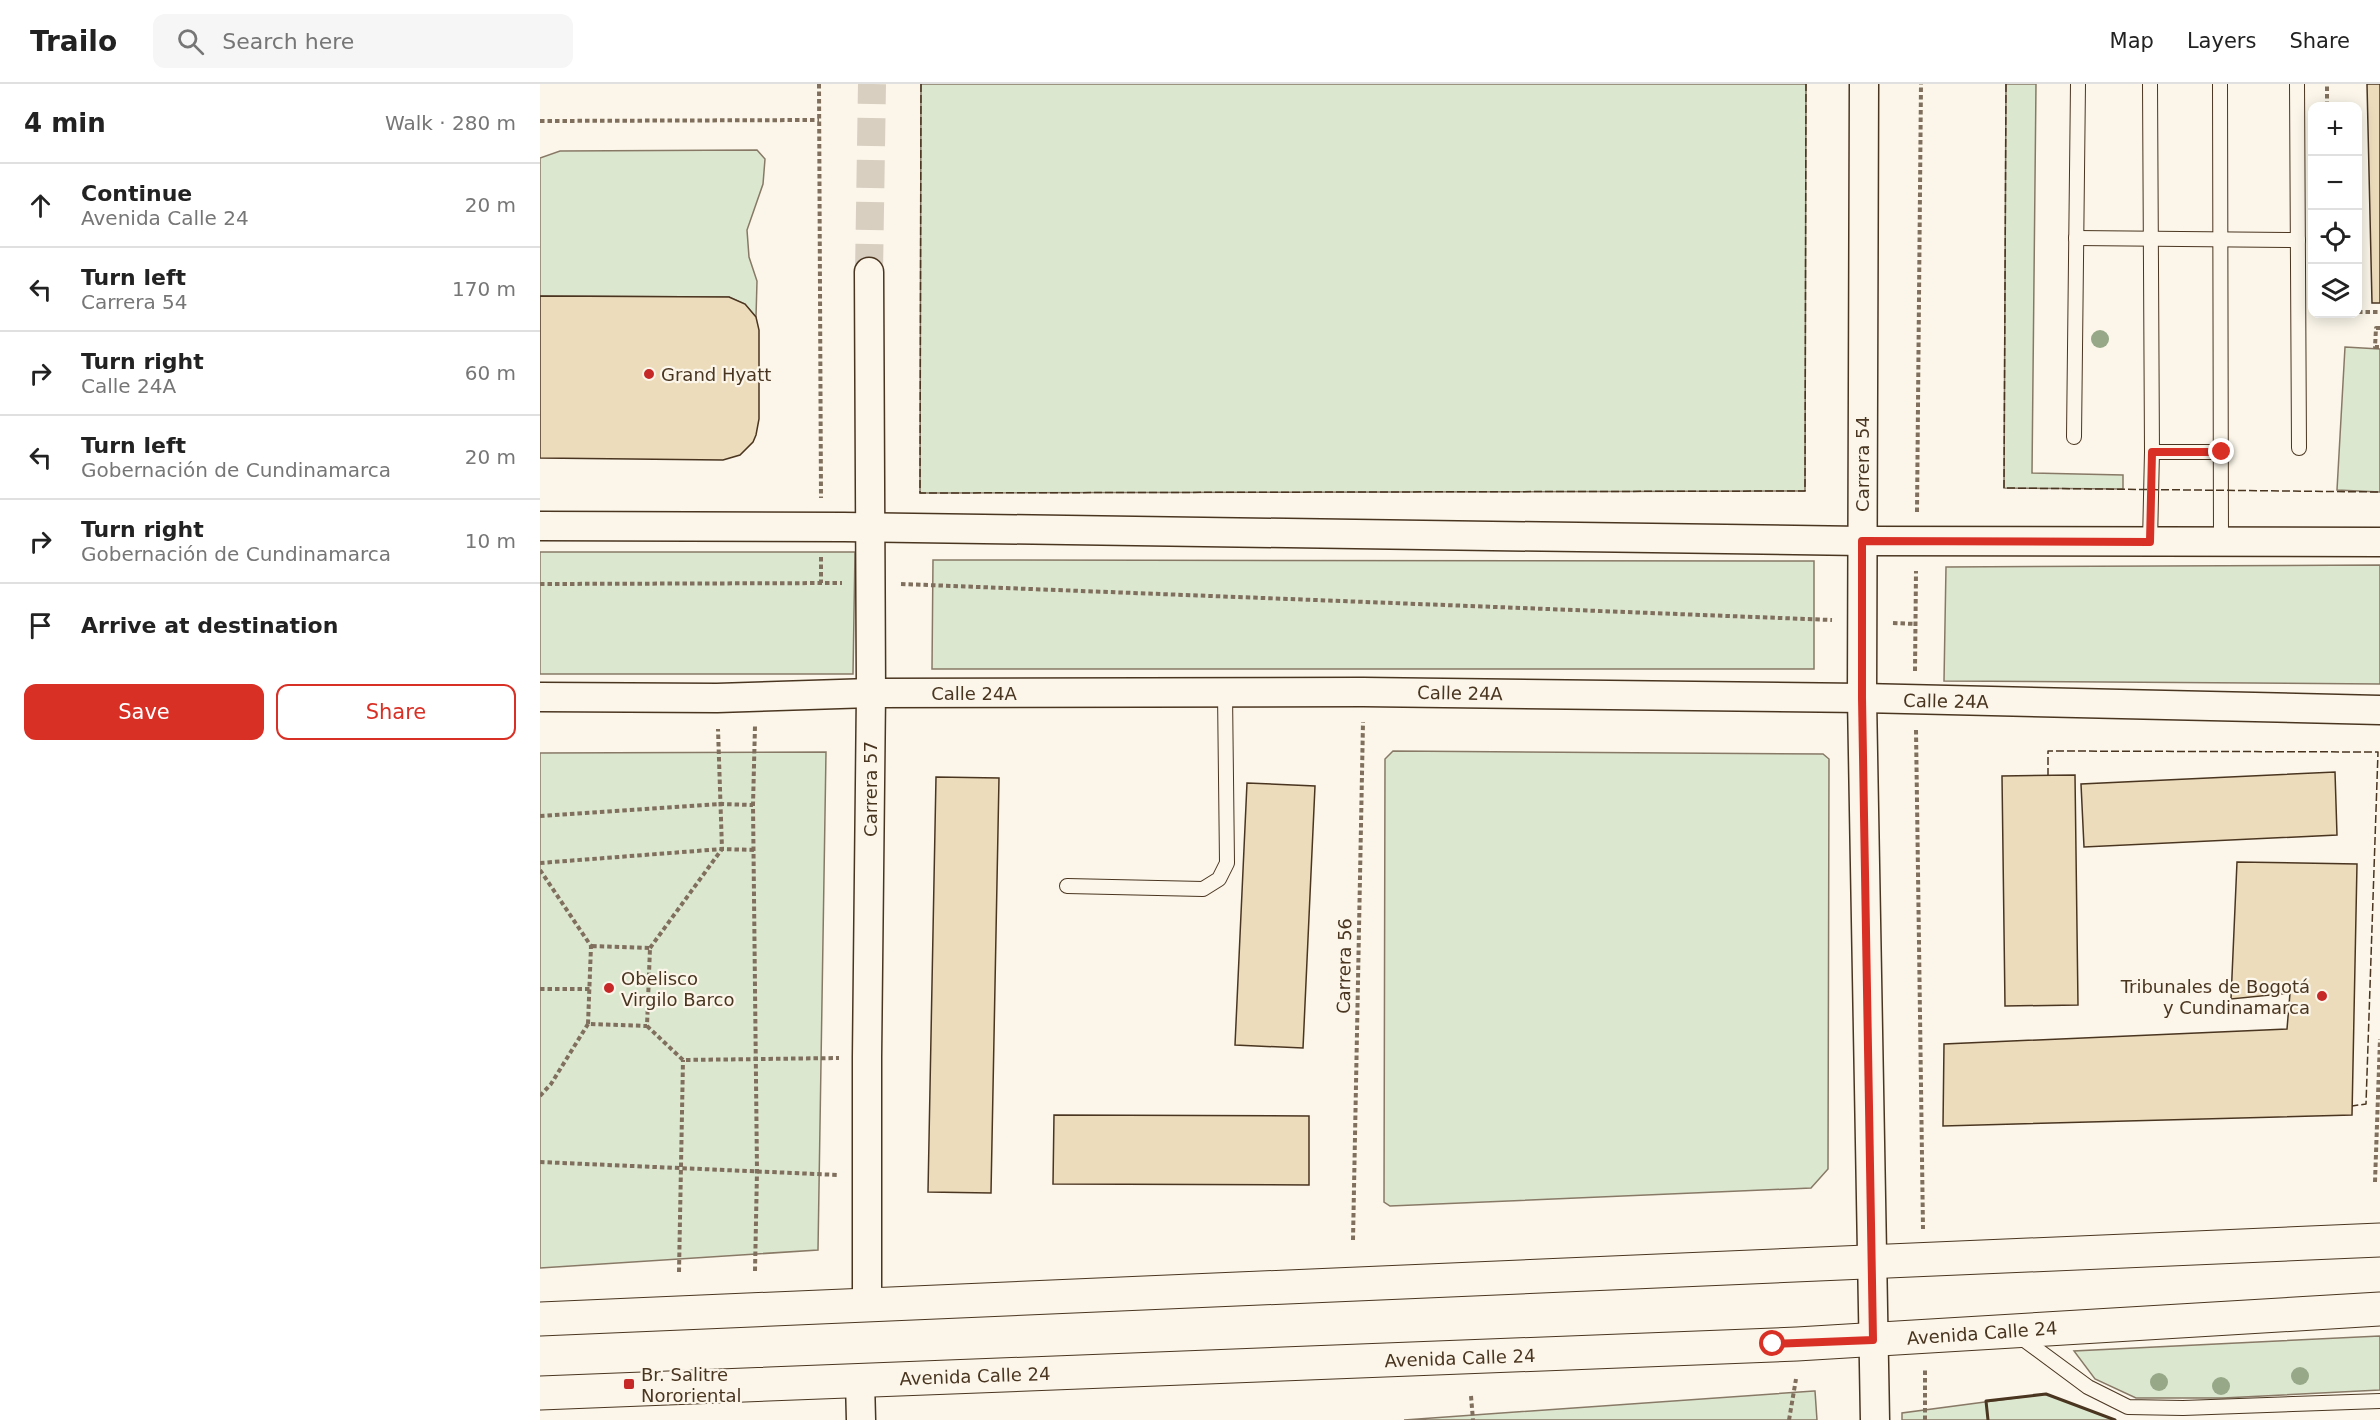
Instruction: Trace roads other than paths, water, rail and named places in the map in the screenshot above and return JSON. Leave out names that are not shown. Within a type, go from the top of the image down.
[{"type":"main road","points":[[540,1319],[2380,1240]]},
{"type":"main road","name":"Avenida Calle 24","points":[[540,1393],[1873,1340],[2380,1309]]},
{"type":"street","name":"Carrera 54","points":[[1864,84],[1862,698],[1875,1420]]},
{"type":"street","name":"Carrera 57","points":[[867,1305],[866,1176],[871,693],[869,272]]},
{"type":"street","points":[[540,526],[870,527],[1862,541],[2380,542]]},
{"type":"street","name":"Calle 24A","points":[[540,697],[717,698],[871,693],[1363,692],[1862,698],[2380,710]]},
{"type":"street","points":[[860,1381],[861,1420]]},
{"type":"lane","points":[[2074,437],[2078,84]]},
{"type":"lane","points":[[2150,84],[2152,452],[2150,542]]},
{"type":"lane","points":[[2220,84],[2221,542]]},
{"type":"lane","points":[[2297,84],[2299,448]]},
{"type":"lane","points":[[2076,238],[2298,240]]},
{"type":"lane","points":[[2152,452],[2222,452]]},
{"type":"lane","points":[[1067,886],[1203,889],[1219,879],[1227,863],[1225,693]]},
{"type":"lane","points":[[2012,1331],[2088,1387],[2128,1407],[2183,1408],[2380,1401]]},
{"type":"tunnel","points":[[869,272],[872,84]]},
{"type":"place","name":"Grand Hyatt","points":[[649,374]]},
{"type":"place","name":"Obelisco Virgilo Barco","points":[[609,988]]},
{"type":"place","name":"Tribunales de Bogotá y Cundinamarca","points":[[2322,996]]},
{"type":"place","name":"Br. Salitre Nororiental","points":[[629,1384]]}]
